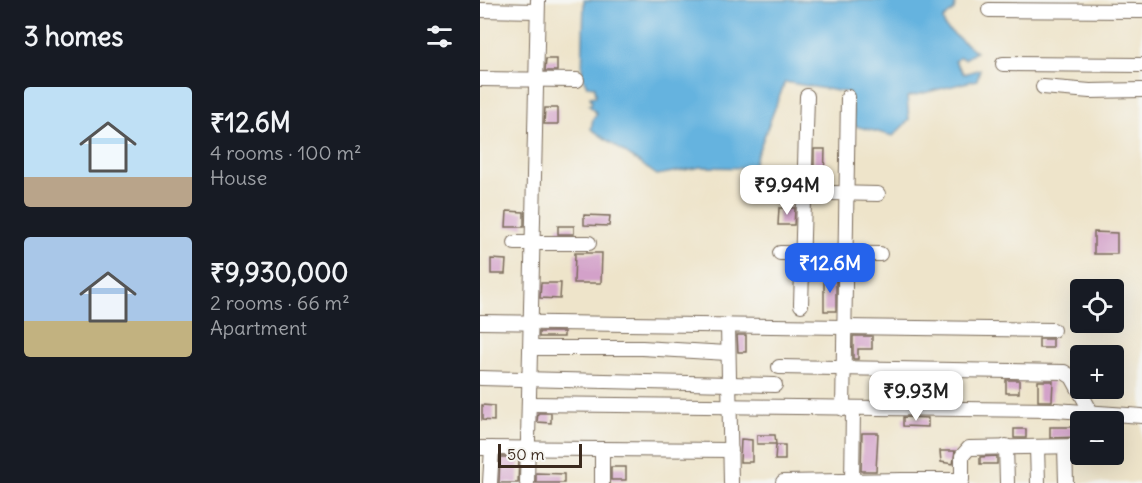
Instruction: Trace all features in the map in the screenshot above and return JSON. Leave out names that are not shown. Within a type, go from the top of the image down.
[{"type":"street","points":[[480,10],[537,5],[534,244],[527,483]]},
{"type":"street","points":[[990,10],[1142,11]]},
{"type":"street","points":[[1003,64],[1142,65]]},
{"type":"street","points":[[480,79],[577,80]]},
{"type":"street","points":[[1043,87],[1090,91],[1142,90]]},
{"type":"street","points":[[801,305],[807,96]]},
{"type":"street","points":[[848,97],[843,369],[848,409],[852,483]]},
{"type":"street","points":[[784,192],[878,194]]},
{"type":"street","points":[[515,243],[589,243]]},
{"type":"street","points":[[780,253],[880,254]]},
{"type":"street","points":[[480,322],[1053,330]]},
{"type":"street","points":[[728,326],[731,483]]},
{"type":"street","points":[[531,348],[642,348],[727,353]]},
{"type":"street","points":[[779,367],[1064,372],[1072,377],[1090,411]]},
{"type":"street","points":[[480,378],[775,385]]},
{"type":"street","points":[[529,404],[1070,412]]},
{"type":"street","points":[[1124,415],[1142,416]]},
{"type":"street","points":[[783,482],[962,482],[962,456],[965,450],[1006,446],[1070,447]]},
{"type":"street","points":[[1006,446],[1006,483]]},
{"type":"street","points":[[1037,447],[1038,483]]},
{"type":"street","points":[[1065,447],[1066,483]]},
{"type":"street","points":[[490,483],[486,448],[731,450]]},
{"type":"street","points":[[602,449],[602,483]]},
{"type":"water","points":[[584,0],[956,0],[954,10],[943,19],[945,27],[976,52],[965,59],[960,57],[955,61],[964,74],[980,69],[977,80],[907,97],[909,120],[893,136],[855,126],[849,93],[785,82],[752,168],[701,167],[657,175],[591,129],[593,119],[597,114],[589,105],[592,103],[590,97],[596,96],[595,87],[587,86],[582,76]]},
{"type":"building","points":[[546,59],[557,59],[557,71],[545,71]]},
{"type":"building","points":[[545,108],[558,108],[558,124],[544,124]]},
{"type":"building","points":[[814,149],[825,149],[824,183],[814,182]]},
{"type":"building","points":[[779,208],[795,208],[794,225],[778,225]]},
{"type":"building","points":[[507,211],[524,212],[524,227],[506,227]]},
{"type":"building","points":[[584,215],[610,216],[609,226],[584,225]]},
{"type":"building","points":[[558,226],[574,226],[574,234],[558,234]]},
{"type":"building","points":[[1094,232],[1117,233],[1117,254],[1094,254]]},
{"type":"building","points":[[575,253],[602,253],[601,283],[574,283]]},
{"type":"building","points":[[491,259],[506,260],[505,274],[491,274]]},
{"type":"building","points":[[824,278],[836,278],[836,311],[824,311]]},
{"type":"building","points":[[541,283],[561,283],[560,299],[540,298]]},
{"type":"building","points":[[539,332],[564,332],[564,337],[539,337]]},
{"type":"building","points":[[737,335],[746,335],[746,352],[738,352]]},
{"type":"building","points":[[853,336],[872,336],[872,349],[858,349],[858,359],[853,359]]},
{"type":"building","points":[[1039,339],[1053,339],[1053,348],[1039,348]]},
{"type":"building","points":[[1006,380],[1019,380],[1019,393],[1006,393]]},
{"type":"building","points":[[1038,381],[1053,381],[1052,401],[1038,401]]},
{"type":"building","points":[[482,405],[494,406],[494,421],[482,420]]},
{"type":"building","points":[[538,413],[551,413],[551,423],[537,422]]},
{"type":"building","points":[[903,417],[928,418],[928,427],[903,426]]},
{"type":"building","points":[[1050,427],[1070,427],[1070,437],[1050,438]]},
{"type":"building","points":[[1014,429],[1026,429],[1026,438],[1014,438]]},
{"type":"building","points":[[862,433],[878,433],[876,471],[861,471]]},
{"type":"building","points":[[757,435],[775,435],[776,444],[757,444]]},
{"type":"building","points":[[741,439],[752,440],[752,462],[740,462]]},
{"type":"building","points":[[776,445],[785,445],[785,460],[775,460]]},
{"type":"building","points":[[940,451],[955,451],[953,464],[941,462]]},
{"type":"building","points":[[997,456],[997,464],[980,464],[980,457]]},
{"type":"building","points":[[500,457],[519,457],[518,483],[499,483]]},
{"type":"building","points":[[611,467],[626,467],[626,480],[611,480]]},
{"type":"building","points":[[536,473],[564,474],[564,483],[536,483]]}]
